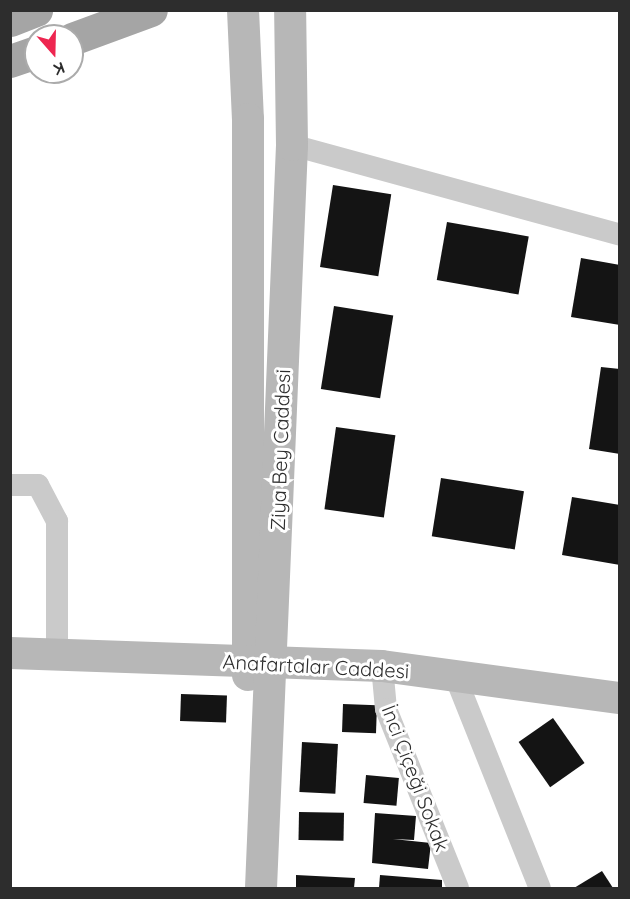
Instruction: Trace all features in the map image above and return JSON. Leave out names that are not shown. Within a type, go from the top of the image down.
[{"type":"main road","points":[[10,20],[36,10]]},
{"type":"main road","points":[[84,35],[151,10]]},
{"type":"street","name":"Ziya Bey Caddesi","points":[[243,10],[248,118],[259,662],[261,888]]},
{"type":"street","name":"Ziya Bey Caddesi","points":[[240,888],[259,662],[292,145],[290,10]]},
{"type":"street","points":[[292,145],[620,236]]},
{"type":"street","points":[[10,485],[38,485],[57,521],[57,654]]},
{"type":"street","name":"Anafartalar Caddesi","points":[[10,653],[382,666],[620,698]]},
{"type":"street","name":"İnci Çiçeği Sokak","points":[[382,666],[386,709],[458,888]]},
{"type":"street","points":[[455,676],[540,888]]},
{"type":"building","points":[[333,185],[391,194],[378,276],[320,267]]},
{"type":"building","points":[[447,222],[529,236],[518,295],[437,280]]},
{"type":"building","points":[[581,258],[620,265],[620,325],[571,317]]},
{"type":"building","points":[[334,306],[393,315],[380,398],[321,389]]},
{"type":"building","points":[[601,367],[620,369],[620,454],[589,449]]},
{"type":"building","points":[[336,427],[395,435],[384,518],[324,509]]},
{"type":"building","points":[[441,478],[524,491],[515,549],[432,536]]},
{"type":"building","points":[[572,497],[620,505],[620,565],[562,555]]},
{"type":"building","points":[[181,694],[227,696],[226,723],[180,721]]},
{"type":"building","points":[[343,704],[377,705],[376,733],[342,732]]},
{"type":"building","points":[[553,718],[585,763],[550,787],[519,742]]},
{"type":"building","points":[[302,742],[338,744],[335,794],[299,792]]},
{"type":"building","points":[[366,775],[399,778],[396,806],[364,803]]},
{"type":"building","points":[[299,812],[344,813],[344,841],[299,840]]},
{"type":"building","points":[[375,813],[416,816],[414,840],[393,839],[431,843],[428,869],[372,863]]},
{"type":"building","points":[[602,871],[613,888],[574,888]]},
{"type":"building","points":[[296,875],[355,878],[354,888],[296,888]]},
{"type":"building","points":[[380,875],[442,880],[442,888],[379,888]]}]
